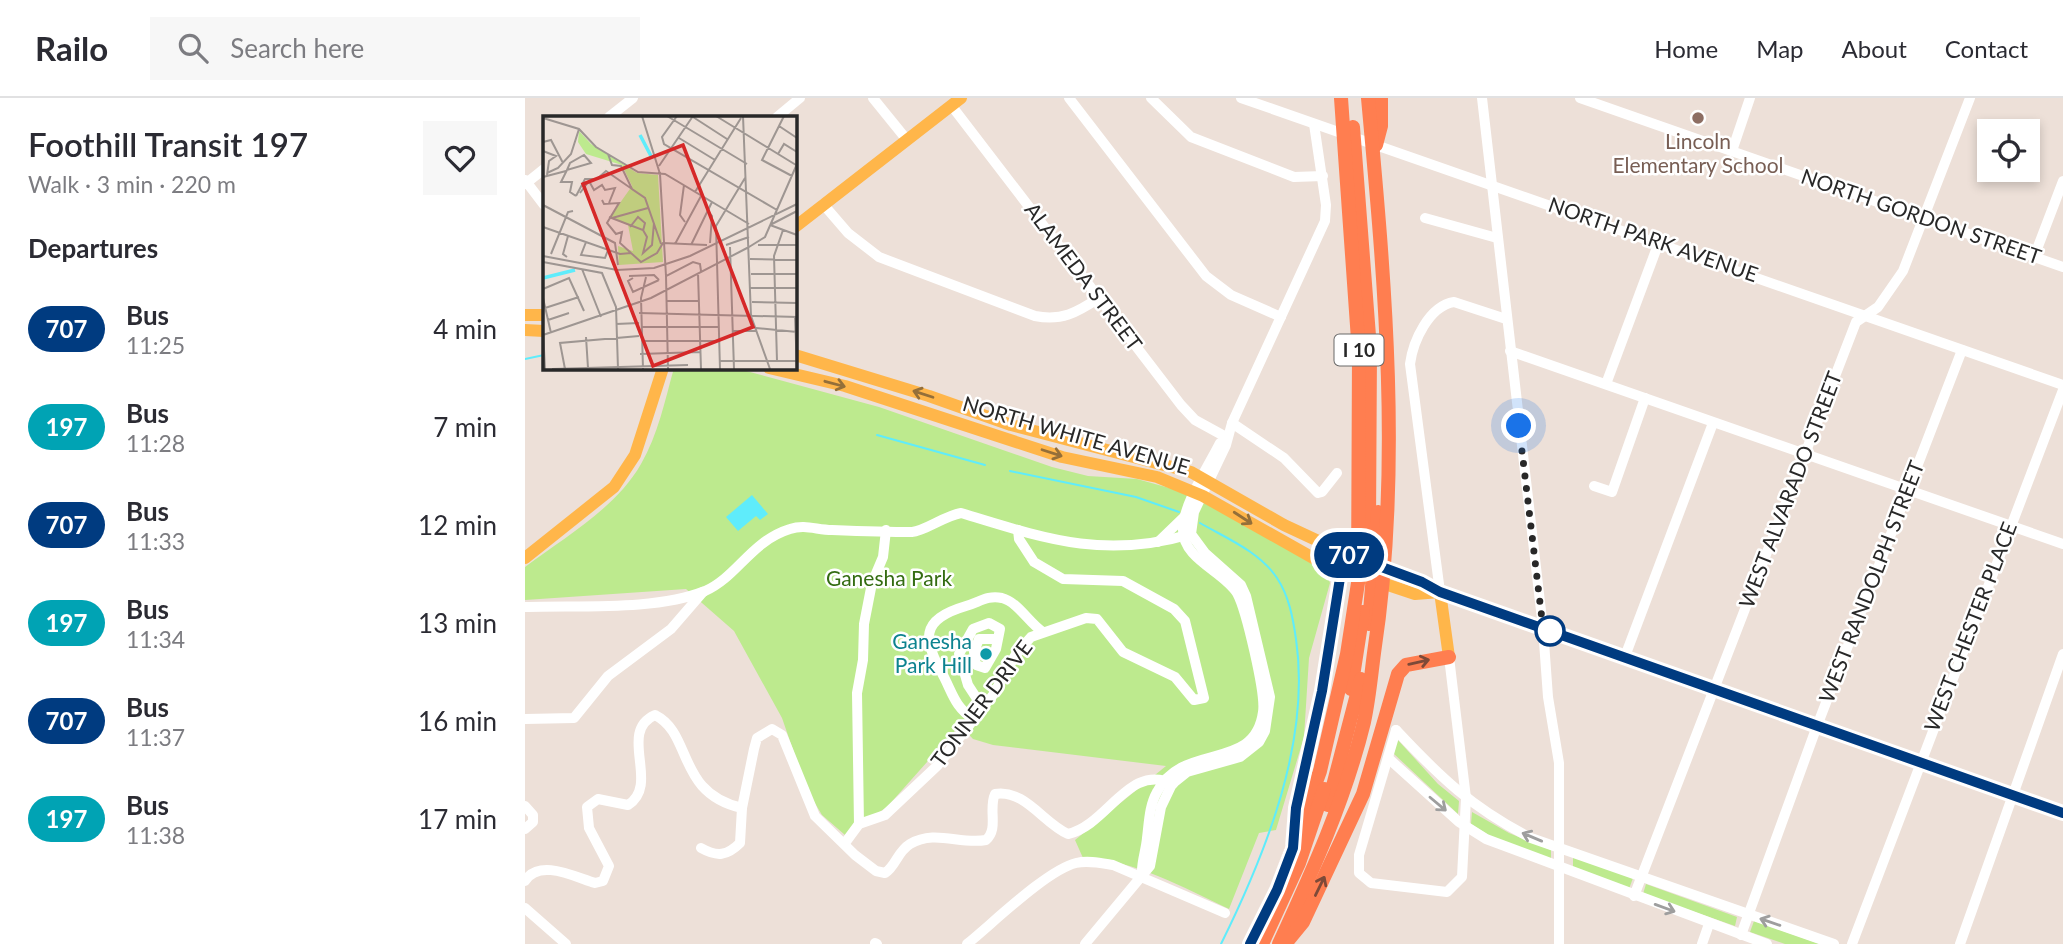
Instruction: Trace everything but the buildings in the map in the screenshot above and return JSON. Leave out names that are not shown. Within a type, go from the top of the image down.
[{"type":"highway","points":[[1360,98],[1353,111],[1362,155]]},
{"type":"highway","name":"I 10","points":[[1250,944],[1277,890],[1293,848],[1319,771],[1370,587],[1386,560],[1387,354],[1362,155],[1353,111],[1368,98]]},
{"type":"highway","points":[[1353,111],[1381,98]]},
{"type":"highway","name":"I 10","points":[[1279,944],[1322,851],[1347,783],[1364,720],[1370,587],[1359,354],[1362,155]]},
{"type":"highway","points":[[1293,848],[1296,808],[1322,691],[1344,553]]},
{"type":"highway","points":[[1262,944],[1299,863],[1326,784],[1351,688],[1370,587]]},
{"type":"highway","points":[[1270,944],[1311,854],[1334,788],[1357,701],[1370,587]]},
{"type":"highway","points":[[1285,944],[1303,922],[1363,794],[1398,674],[1413,662],[1449,657]]},
{"type":"main road","points":[[796,226],[956,102]]},
{"type":"main road","points":[[525,315],[543,316]]},
{"type":"main road","points":[[525,330],[543,331]]},
{"type":"main road","name":"NORTH WHITE AVENUE","points":[[796,355],[929,396],[1011,425],[1181,470],[1284,525],[1440,592]]},
{"type":"main road","points":[[525,558],[614,487],[635,455],[663,369]]},
{"type":"main road","name":"NORTH WHITE AVENUE","points":[[773,369],[845,386],[1062,457],[1157,477],[1200,494],[1269,536],[1342,569],[1415,594],[1440,592]]},
{"type":"main road","points":[[1440,592],[1449,657]]},
{"type":"street","points":[[610,116],[633,98]]},
{"type":"street","points":[[778,116],[800,98]]},
{"type":"street","points":[[873,98],[907,139]]},
{"type":"street","points":[[1151,98],[1191,137],[1294,177],[1323,176]]},
{"type":"street","name":"NORTH PARK AVENUE","points":[[1241,98],[1866,315],[2063,388]]},
{"type":"street","points":[[1482,98],[1543,628],[1548,697],[1559,763],[1559,944]]},
{"type":"street","name":"NORTH GORDON STREET","points":[[1580,98],[2063,267]]},
{"type":"street","points":[[1731,151],[1750,98]]},
{"type":"street","name":"WEST ALVARADO STREET","points":[[1634,896],[1856,322],[1878,307],[1903,271],[1970,98]]},
{"type":"street","points":[[1073,99],[1206,276],[1231,295],[1281,317]]},
{"type":"street","name":"ALAMEDA STREET","points":[[956,102],[1181,405],[1195,420],[1226,438]]},
{"type":"street","points":[[1187,536],[1200,494],[1226,445],[1232,423],[1325,221],[1323,176],[1314,124]]},
{"type":"street","points":[[543,170],[526,182],[543,204]]},
{"type":"street","points":[[2035,257],[2063,181]]},
{"type":"street","points":[[823,204],[848,233],[879,257],[1035,316],[1053,320],[1068,317],[1100,299]]},
{"type":"street","points":[[1425,218],[1497,238]]},
{"type":"street","points":[[1606,384],[1659,242]]},
{"type":"street","points":[[1506,319],[1454,302],[1446,304],[1423,327],[1411,353],[1410,364],[1440,592],[1714,692],[2063,813]]},
{"type":"street","name":"WEST RANDOLPH STREET","points":[[1741,935],[1817,726],[1962,350]]},
{"type":"street","points":[[1510,351],[2063,544]]},
{"type":"street","name":"WEST CHESTER PLACE","points":[[1852,944],[2063,388]]},
{"type":"street","points":[[1594,486],[1612,492],[1645,397]]},
{"type":"street","points":[[1232,423],[1285,458],[1318,493],[1322,492],[1337,473]]},
{"type":"street","points":[[1624,659],[1713,423]]},
{"type":"street","points":[[1156,543],[1185,516],[1200,494]]},
{"type":"street","points":[[525,607],[655,602],[703,591],[722,581],[743,558],[765,541],[789,529],[806,526],[831,530],[916,532],[944,516],[961,513],[1060,543],[1091,546],[1156,543],[1187,536]]},
{"type":"street","points":[[1086,944],[1150,866],[1167,784],[1185,768],[1240,757],[1250,750],[1265,732],[1271,709],[1264,664],[1244,589],[1187,536],[1185,516]]},
{"type":"street","points":[[859,824],[857,693],[863,660],[864,624],[872,583],[883,557],[886,530]]},
{"type":"street","name":"TONNER DRIVE","points":[[845,843],[859,824],[885,815],[938,765],[983,708],[1016,654],[1031,637],[1043,632],[1068,627],[1086,618],[1097,619],[1123,652],[1175,677],[1194,700],[1204,698],[1185,621],[1174,609],[1123,581],[1063,579],[1034,562],[1019,539],[1018,530]]},
{"type":"street","points":[[525,719],[574,718],[608,676],[671,629],[703,591]]},
{"type":"street","points":[[974,720],[957,708],[927,643],[929,628],[938,617],[950,610],[991,597],[1005,599],[1031,625],[1043,632]]},
{"type":"street","points":[[983,708],[968,685],[959,654],[972,629],[989,623],[1000,629],[997,639]]},
{"type":"street","points":[[1960,944],[2063,654]]},
{"type":"street","points":[[1449,657],[1466,798],[1462,877],[1447,892],[1371,883],[1359,873],[1359,855],[1396,730],[1446,783],[1466,798],[1492,818],[1559,847],[1834,944]]},
{"type":"street","points":[[525,881],[537,870],[547,869],[595,883],[603,881],[609,866],[589,828],[587,807],[598,799],[628,805],[635,800],[642,782],[638,753],[640,729],[645,719],[655,715],[669,726],[698,782],[725,804],[742,808]]},
{"type":"street","points":[[701,848],[720,855],[734,849],[742,835],[742,808],[757,738],[763,732],[777,730],[815,816],[865,863],[885,873],[891,870],[901,851],[923,838],[986,840],[993,829],[991,803],[995,794],[1004,793],[1025,802],[1068,834],[1090,826],[1140,780],[1167,784]]},
{"type":"street","points":[[1388,758],[1465,827],[1486,839],[1559,869],[1767,944]]},
{"type":"street","points":[[525,806],[533,815],[533,822],[525,829]]},
{"type":"street","points":[[967,944],[1056,871],[1075,863],[1094,862],[1142,875],[1225,913]]},
{"type":"street","points":[[525,908],[566,944]]},
{"type":"street","points":[[1702,944],[1709,924]]},
{"type":"green space","name":"Ganesha Park","points":[[674,369],[739,369],[879,407],[1052,467],[1088,476],[1137,479],[1173,489],[1228,514],[1326,572],[1330,583],[1309,658],[1304,737],[1276,830],[1259,833],[1229,909],[1140,869],[1083,858],[1075,840],[1166,766],[993,745],[973,739],[960,725],[887,807],[845,835],[822,815],[807,790],[782,718],[734,631],[686,589],[525,600],[525,567],[573,533],[618,494],[647,453]]},
{"type":"green space","points":[[1397,739],[1438,784],[1459,801],[1458,814],[1393,753]]},
{"type":"green space","points":[[1472,812],[1509,833],[1551,850],[1551,861],[1492,837],[1471,824]]},
{"type":"green space","points":[[1573,857],[1633,878],[1629,889],[1573,868]]},
{"type":"green space","points":[[1646,884],[1737,917],[1735,926],[1643,894]]},
{"type":"green space","points":[[1754,921],[1820,944],[1785,944],[1750,932]]},
{"type":"water","points":[[752,495],[768,514],[760,520],[756,516],[738,531],[726,517]]},
{"type":"waterway","points":[[525,359],[543,355]]},
{"type":"waterway","points":[[877,435],[985,465]]},
{"type":"waterway","points":[[1010,471],[1136,497],[1179,512]]},
{"type":"waterway","points":[[1200,523],[1252,553],[1277,578],[1285,592],[1292,615],[1299,678],[1297,717],[1281,796],[1254,872],[1221,944]]},
{"type":"bus line","name":"707","points":[[1250,944],[1277,890],[1293,848],[1296,808],[1322,691],[1344,553],[1422,582],[1440,592],[1714,692],[2063,813]]},
{"type":"place","name":"Lincoln Elementary School","points":[[1698,118]]},
{"type":"place","name":"Ganesha Park Hill","points":[[986,654]]},
{"type":"route","points":[[1519,426],[1543,628],[1555,633],[1550,631]]}]
